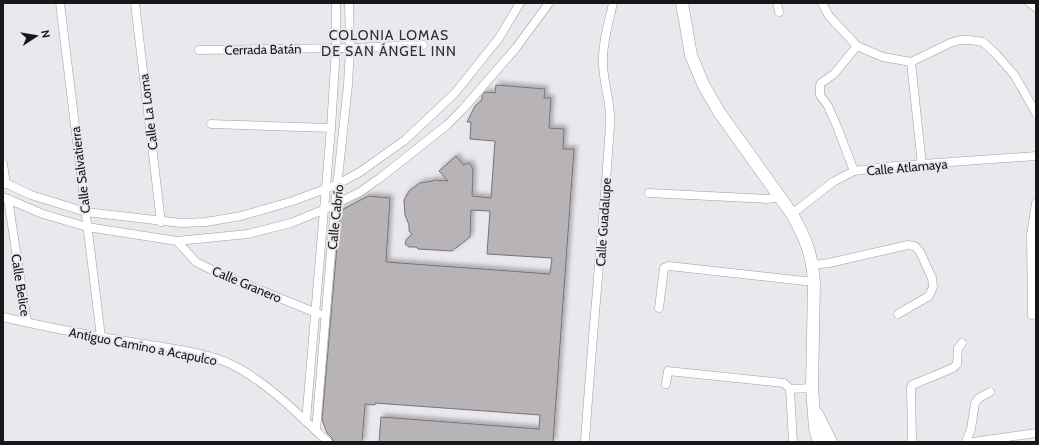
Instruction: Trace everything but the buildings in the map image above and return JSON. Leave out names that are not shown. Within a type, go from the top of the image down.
[{"type":"main road","points":[[682,3],[691,55],[703,84],[719,112],[792,214],[809,247],[813,265],[814,282],[812,388],[814,428],[819,442]]},
{"type":"main road","points":[[814,408],[830,442]]},
{"type":"street","name":"Calle Salvatierra","points":[[60,3],[101,337]]},
{"type":"street","name":"Calle La Loma","points":[[135,3],[161,222]]},
{"type":"street","name":"Calle Cabrío","points":[[306,421],[331,128],[336,48],[336,3]]},
{"type":"street","name":"Calle Cabrío","points":[[316,430],[335,205],[348,85],[350,48],[349,3]]},
{"type":"street","points":[[3,164],[5,183],[31,195],[86,212],[161,222],[206,222],[241,216],[293,201],[338,184],[360,172],[405,140],[455,93],[499,38],[520,3]]},
{"type":"street","points":[[5,198],[44,214],[87,227],[176,241],[248,234],[291,223],[335,205],[360,192],[447,125],[516,48],[549,3]]},
{"type":"street","name":"Calle Guadalupe","points":[[585,442],[602,241],[610,123],[609,99],[603,62],[604,44],[613,3]]},
{"type":"street","points":[[777,3],[779,12]]},
{"type":"street","points":[[822,3],[829,16],[857,46],[883,57],[911,62],[950,43],[960,40],[982,42],[997,55],[1015,76],[1036,113]]},
{"type":"street","points":[[1030,3],[1036,8]]},
{"type":"street","name":"Cerrada Batán","points":[[199,50],[424,46]]},
{"type":"street","points":[[854,171],[828,106],[820,95],[820,86],[821,83],[834,74],[857,46]]},
{"type":"street","points":[[911,62],[922,165]]},
{"type":"street","points":[[211,124],[331,128]]},
{"type":"street","name":"Calle Atlamaya","points":[[792,214],[833,182],[854,171],[1036,156]]},
{"type":"street","points":[[649,193],[768,199],[780,197]]},
{"type":"street","name":"Calle Belice","points":[[5,198],[26,322]]},
{"type":"street","points":[[1032,315],[1031,236],[1036,203]]},
{"type":"street","name":"Calle Granero","points":[[176,241],[196,262],[216,272],[325,317]]},
{"type":"street","points":[[813,265],[829,263],[908,245],[915,246],[920,252],[932,278],[933,287],[929,296],[898,314]]},
{"type":"street","points":[[659,308],[664,268],[669,266],[814,282]]},
{"type":"street","name":"Antiguo Camino a Acapulco","points":[[3,317],[214,358],[239,368],[259,381],[328,442]]},
{"type":"street","points":[[912,442],[910,388],[915,382],[953,368],[957,364],[958,348],[962,343]]},
{"type":"street","points":[[666,384],[668,371],[784,383],[790,389],[793,442]]},
{"type":"street","points":[[790,389],[812,388]]},
{"type":"street","points":[[966,442],[971,428],[975,404],[979,398],[990,392]]},
{"type":"street","points":[[973,442],[1036,433]]},
{"type":"district","name":"COLONIA LOMAS DE SAN ÁNGEL INN","points":[[389,44]]}]
